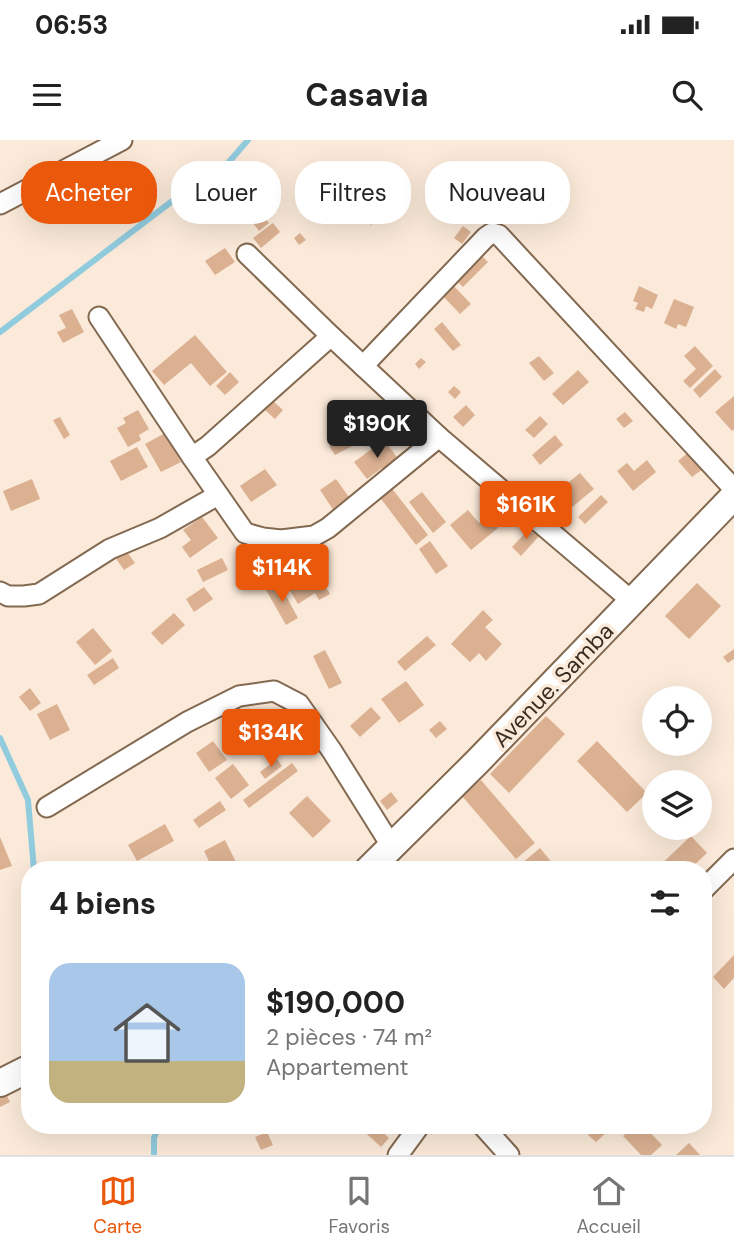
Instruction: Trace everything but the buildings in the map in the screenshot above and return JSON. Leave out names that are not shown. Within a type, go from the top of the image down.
[{"type":"street","points":[[0,204],[122,140]]},
{"type":"street","points":[[363,366],[486,237],[492,233],[499,235],[734,489]]},
{"type":"street","points":[[247,254],[439,437],[633,602]]},
{"type":"street","points":[[99,317],[245,533],[281,540],[314,536],[328,528],[439,437]]},
{"type":"street","points":[[192,457],[208,446],[331,336]]},
{"type":"street","points":[[0,592],[8,596],[39,593],[110,549],[160,528],[218,495]]},
{"type":"street","name":"Avenue. Samba","points":[[377,861],[734,496]]},
{"type":"street","points":[[47,807],[187,722],[239,696],[274,691],[299,704],[392,847]]},
{"type":"street","points":[[712,881],[734,859]]},
{"type":"street","points":[[0,1083],[21,1072]]},
{"type":"street","points":[[398,1155],[413,1134]]},
{"type":"street","points":[[490,1134],[509,1155]]},
{"type":"waterway","points":[[0,332],[171,202],[228,163],[248,140]]},
{"type":"waterway","points":[[0,738],[28,800],[33,861]]},
{"type":"waterway","points":[[154,1155],[156,1134]]}]
